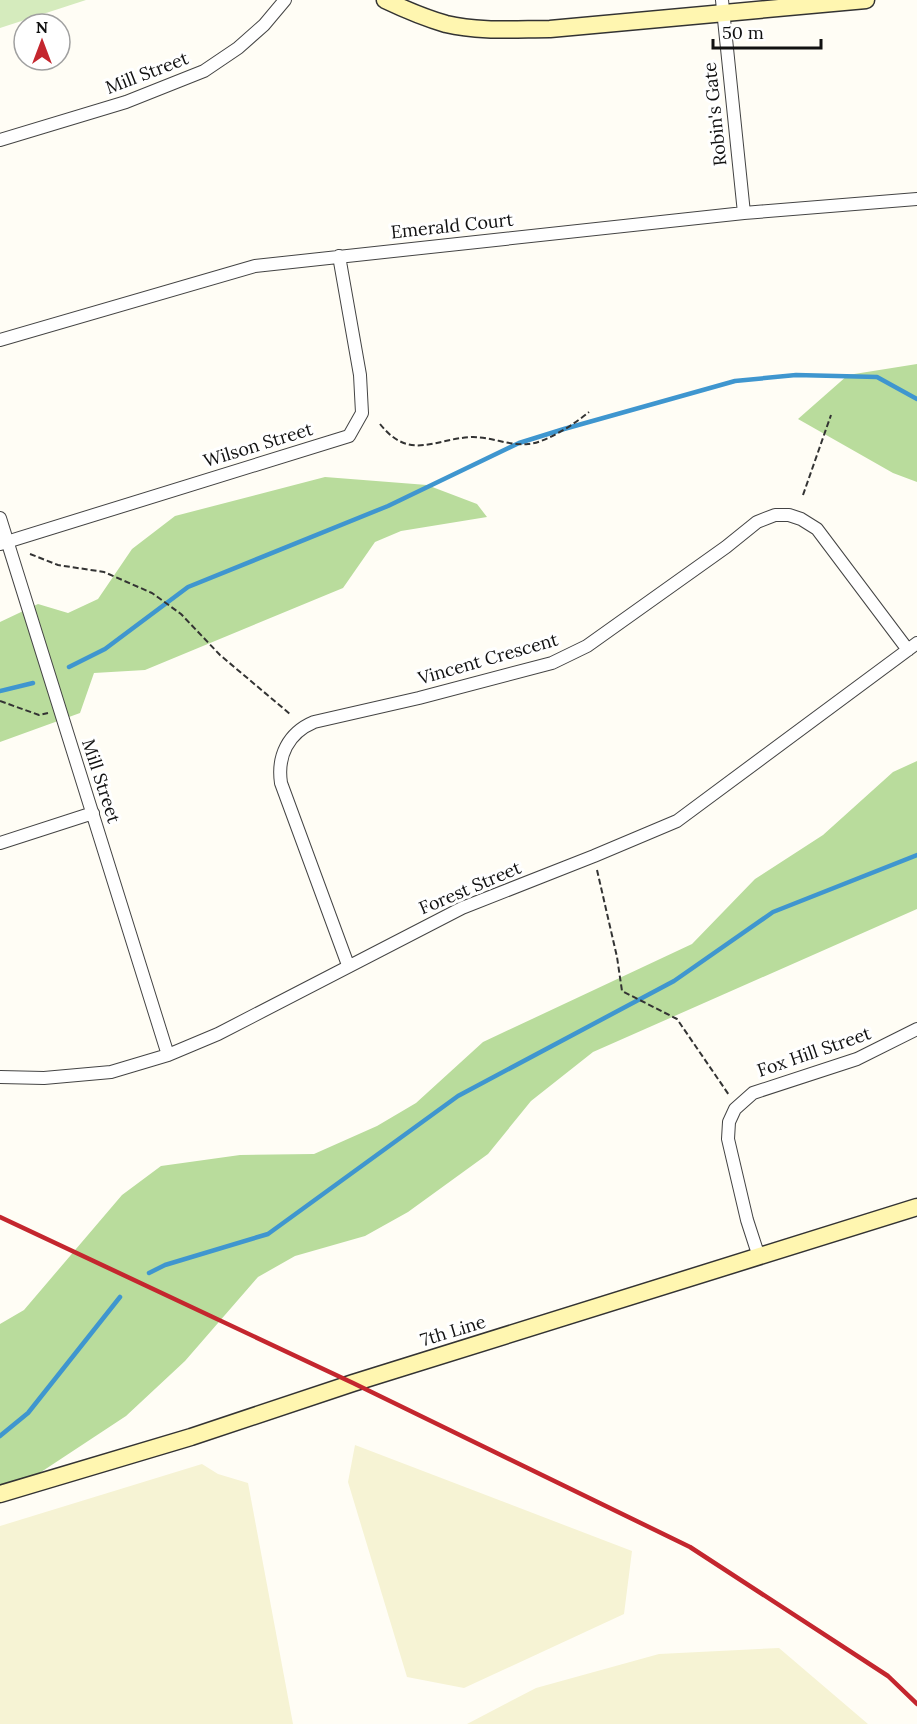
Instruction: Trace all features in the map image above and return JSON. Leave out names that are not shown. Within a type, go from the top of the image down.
[{"type":"street","name":"Mill Street","points":[[0,140],[126,102],[204,71],[238,48],[264,25],[285,0]]},
{"type":"street","points":[[385,0],[447,24],[484,29],[550,29],[722,6],[866,0]]},
{"type":"street","name":"Robin's Gate","points":[[722,6],[744,213]]},
{"type":"street","name":"Emerald Court","points":[[0,340],[255,266],[744,213],[917,199]]},
{"type":"street","name":"Wilson Street","points":[[4,543],[349,436],[362,413],[360,375],[339,256]]},
{"type":"street","name":"Vincent Crescent","points":[[348,965],[281,783],[280,770],[283,751],[292,736],[309,724],[552,663],[587,646],[726,548],[758,522],[775,515],[789,515],[817,529],[913,646]]},
{"type":"street","name":"Mill Street","points":[[0,518],[4,543],[93,813],[168,1055]]},
{"type":"street","name":"Forest Street","points":[[0,1077],[44,1078],[111,1072],[168,1055],[218,1034],[462,908],[677,821],[913,646]]},
{"type":"street","points":[[0,843],[93,813]]},
{"type":"street","name":"Fox Hill Street","points":[[759,1257],[747,1221],[728,1139],[729,1122],[735,1109],[753,1093],[857,1059],[917,1029]]},
{"type":"street","name":"7th Line","points":[[0,1494],[191,1437],[353,1383],[917,1207]]},
{"type":"path","points":[[380,424],[389,436],[408,446],[473,437],[529,444],[552,436],[590,412]]},
{"type":"path","points":[[803,495],[831,415]]},
{"type":"path","points":[[30,554],[64,566],[104,572],[152,593],[181,614],[220,655],[290,714]]},
{"type":"path","points":[[0,700],[39,715],[59,710]]},
{"type":"path","points":[[594,856],[617,957],[622,991],[677,1019],[729,1095]]},
{"type":"shaded area","points":[[355,1445],[632,1551],[624,1614],[464,1688],[407,1677],[348,1482]]},
{"type":"shaded area","points":[[202,1464],[218,1474],[248,1483],[293,1724],[0,1724],[0,1526]]},
{"type":"shaded area","points":[[779,1648],[868,1724],[467,1724],[536,1688],[659,1654]]},
{"type":"green space","points":[[0,0],[86,0],[49,12],[12,12],[12,24],[0,28]]},
{"type":"green space","points":[[917,364],[917,482],[893,473],[798,419],[848,375]]},
{"type":"green space","points":[[325,477],[427,485],[477,504],[487,517],[401,531],[375,542],[343,588],[145,670],[94,673],[80,713],[0,742],[0,622],[38,604],[68,613],[98,599],[132,549],[175,516]]},
{"type":"green space","points":[[917,761],[917,909],[593,1052],[531,1101],[488,1154],[408,1212],[365,1236],[295,1256],[258,1277],[185,1361],[126,1416],[35,1476],[0,1486],[0,1324],[24,1310],[122,1195],[161,1166],[240,1155],[314,1154],[377,1126],[416,1103],[483,1042],[692,944],[755,879],[823,835],[893,772]]},
{"type":"waterway","points":[[69,667],[105,649],[188,587],[388,506],[519,443],[735,381],[796,375],[877,377],[917,399]]},
{"type":"waterway","points":[[0,691],[33,683]]},
{"type":"waterway","points":[[149,1273],[165,1265],[268,1234],[458,1096],[674,981],[773,912],[917,855]]},
{"type":"waterway","points":[[0,1436],[28,1413],[120,1297]]},
{"type":"railway","points":[[0,1217],[353,1383],[690,1547],[888,1676],[917,1704]]}]
